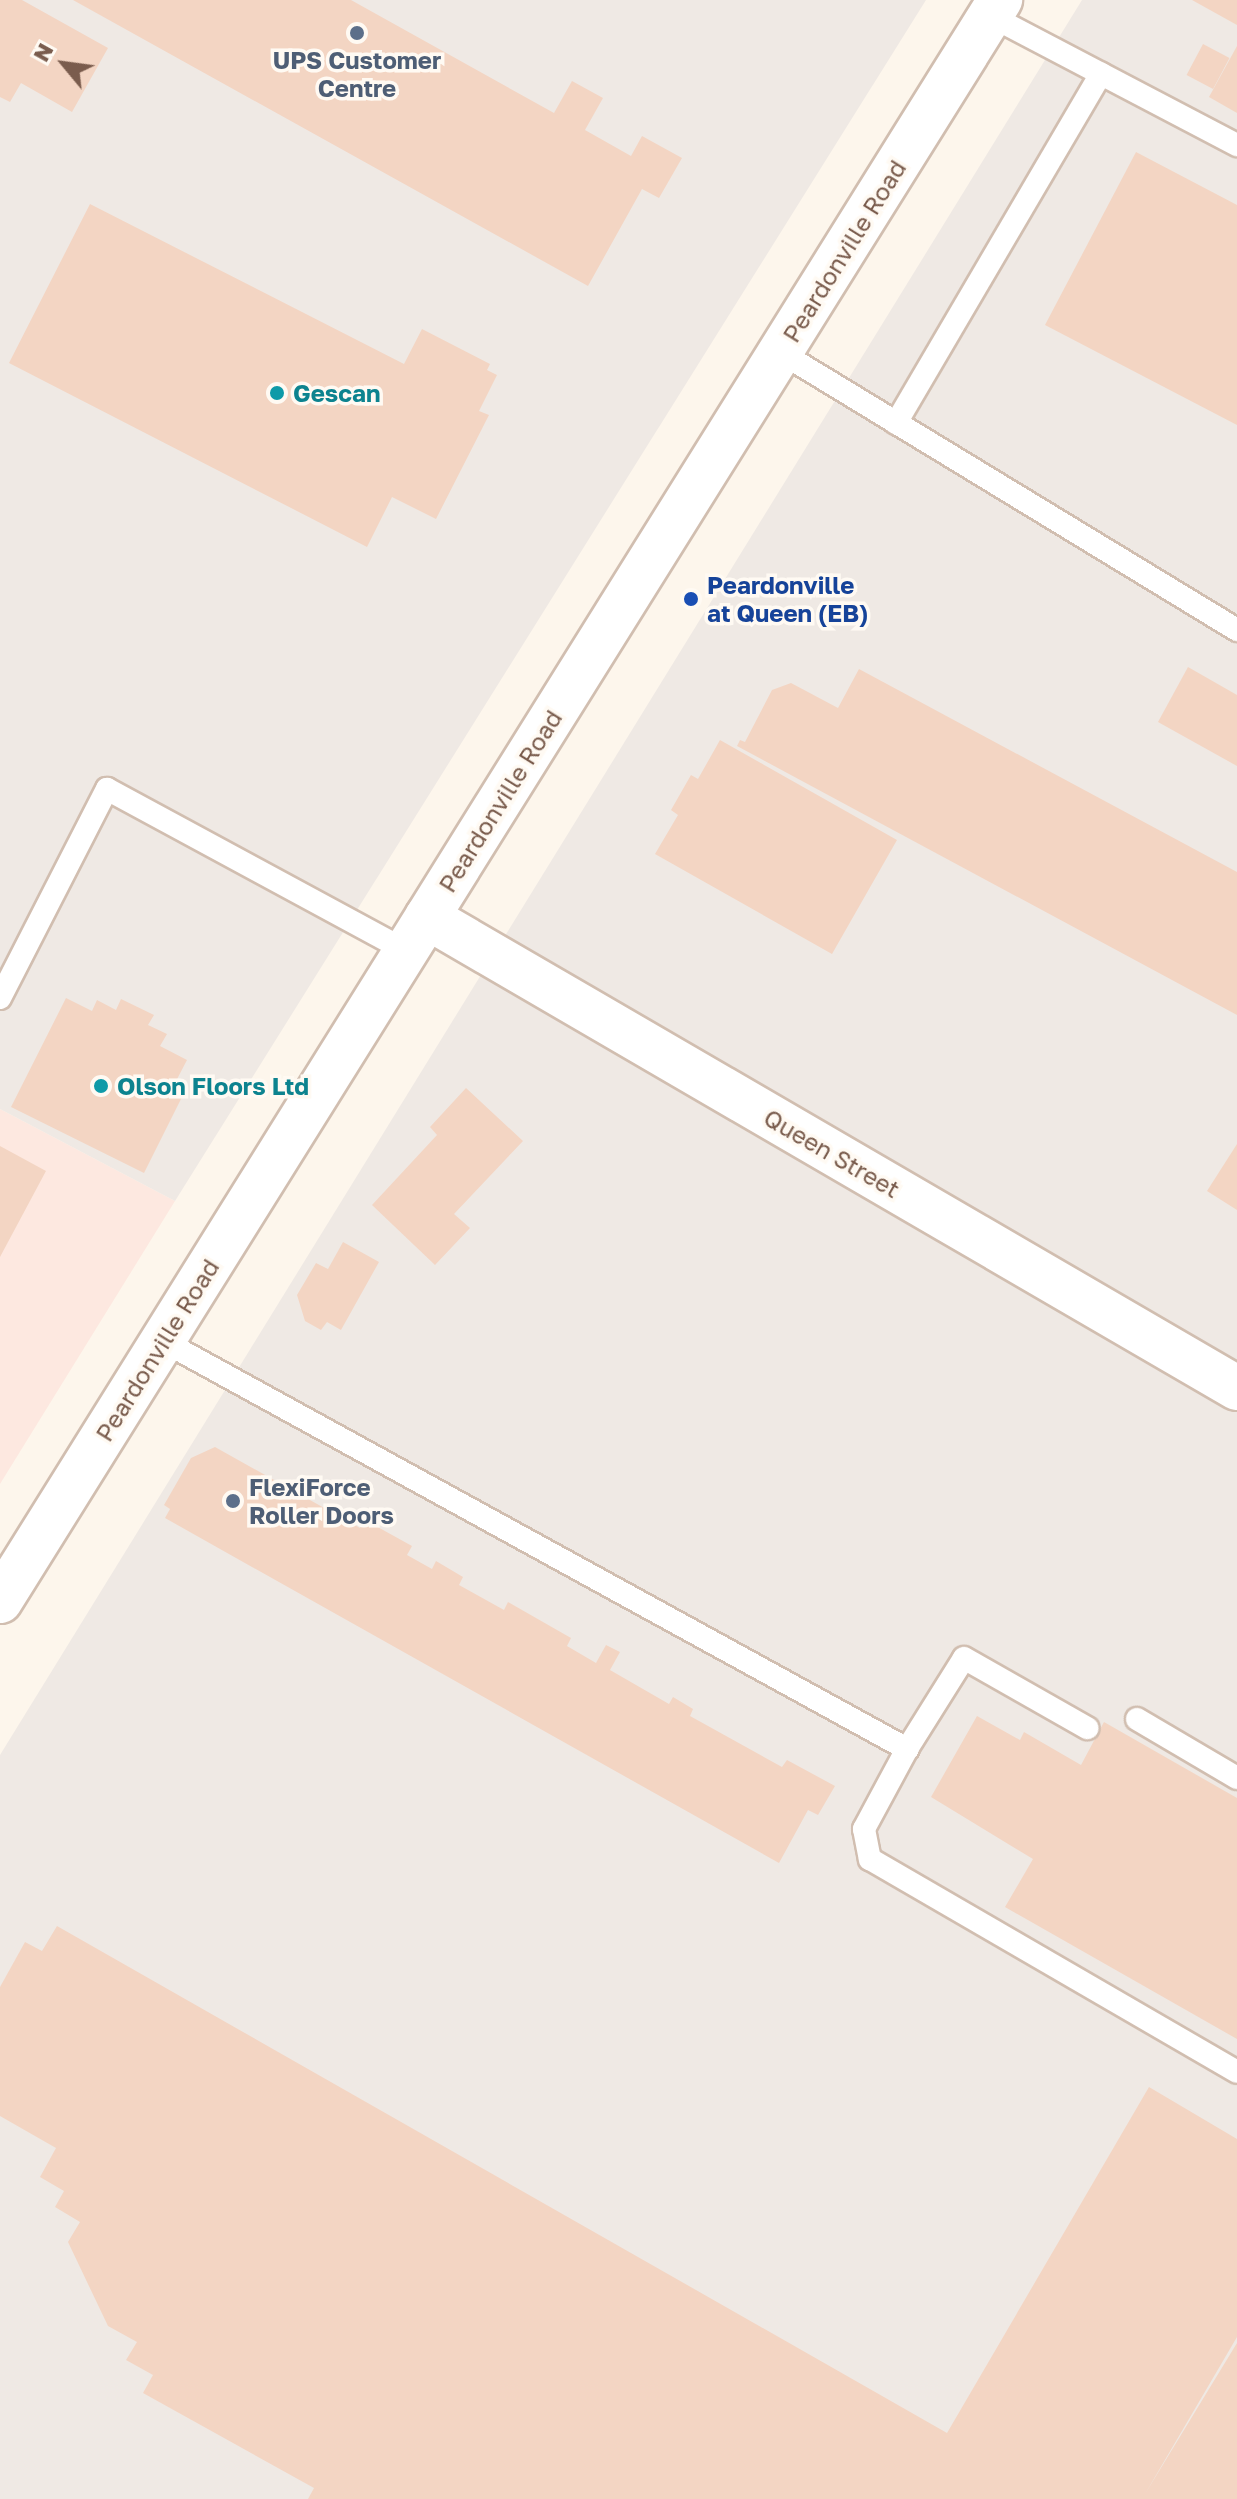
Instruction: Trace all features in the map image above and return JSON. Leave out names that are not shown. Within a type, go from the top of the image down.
[{"type":"main road","name":"Peardonville Road","points":[[0,1601],[996,8]]},
{"type":"main road","name":"Queen Street","points":[[417,934],[1237,1388]]},
{"type":"lane","points":[[996,8],[1101,74],[1237,145]]},
{"type":"lane","points":[[896,423],[1101,74]]},
{"type":"lane","points":[[780,352],[1237,630]]},
{"type":"lane","points":[[0,998],[107,789],[417,934]]},
{"type":"lane","points":[[163,1341],[907,1749]]},
{"type":"lane","points":[[1087,1728],[964,1658],[907,1749],[864,1829],[870,1859],[1237,2072]]},
{"type":"lane","points":[[1137,1719],[1237,1778]]},
{"type":"shaded area","points":[[0,0],[926,0],[175,1201],[0,1109]]},
{"type":"shaded area","points":[[1082,0],[1237,0],[1237,2499],[0,2499],[0,1755]]},
{"type":"shaded area","points":[[0,1109],[175,1201],[0,1484]]},
{"type":"building","points":[[0,0],[22,0],[108,48],[72,112],[21,83],[10,102],[0,97]]},
{"type":"building","points":[[73,0],[351,0],[554,113],[572,81],[603,98],[585,130],[631,156],[642,136],[682,158],[659,198],[642,189],[588,286]]},
{"type":"building","points":[[1192,0],[1237,0],[1237,25]]},
{"type":"building","points":[[1203,44],[1229,58],[1213,89],[1187,75]]},
{"type":"building","points":[[1237,46],[1237,113],[1209,97]]},
{"type":"building","points":[[1136,152],[1237,205],[1237,425],[1045,325]]},
{"type":"building","name":"Gescan","points":[[90,204],[404,364],[422,329],[490,364],[487,370],[497,375],[479,411],[489,415],[436,519],[392,497],[367,547],[9,363]]},
{"type":"building","points":[[1188,667],[1237,695],[1237,766],[1158,722]]},
{"type":"building","points":[[859,669],[1237,872],[1237,1015],[737,746],[740,740],[745,742],[772,690],[791,683],[838,708]]},
{"type":"building","points":[[720,740],[897,840],[832,954],[655,854],[678,815],[671,810],[691,775],[698,779]]},
{"type":"building","name":"Olson Floors Ltd","points":[[66,998],[92,1011],[97,1000],[116,1010],[121,999],[154,1015],[148,1025],[167,1034],[160,1046],[187,1060],[175,1083],[186,1089],[144,1173],[11,1107]]},
{"type":"building","points":[[466,1088],[523,1141],[454,1214],[470,1228],[435,1265],[372,1205],[437,1135],[430,1127]]},
{"type":"building","points":[[1237,1144],[1237,1210],[1207,1191]]},
{"type":"building","points":[[0,1146],[46,1171],[0,1257]]},
{"type":"building","points":[[343,1242],[379,1262],[341,1330],[327,1322],[321,1330],[305,1321],[297,1295],[316,1263],[328,1269]]},
{"type":"building","points":[[215,1447],[360,1528],[365,1520],[412,1546],[407,1555],[432,1569],[436,1561],[463,1577],[459,1585],[504,1610],[508,1602],[571,1638],[567,1646],[596,1663],[606,1645],[620,1652],[610,1670],[669,1704],[673,1697],[693,1709],[690,1716],[782,1767],[787,1760],[835,1786],[818,1815],[808,1810],[779,1863],[165,1518],[170,1509],[164,1505],[191,1458]]},
{"type":"building","points":[[977,1716],[1020,1740],[1024,1732],[1081,1765],[1104,1722],[1237,1798],[1237,2039],[1005,1907],[1033,1859],[931,1797]]},
{"type":"building","points":[[57,1926],[947,2433],[1149,2087],[1237,2139],[1237,2337],[1145,2494],[1237,2343],[1237,2499],[308,2499],[314,2488],[143,2393],[153,2375],[126,2360],[137,2342],[108,2326],[68,2242],[80,2222],[55,2207],[64,2191],[40,2177],[56,2148],[0,2116],[0,1987],[25,1942],[42,1951]]},
{"type":"place","name":"UPS Customer Centre","points":[[357,33]]},
{"type":"place","name":"Gescan","points":[[277,393]]},
{"type":"place","name":"Peardonville at Queen (EB)","points":[[691,599]]},
{"type":"place","name":"Olson Floors Ltd","points":[[101,1086]]},
{"type":"place","name":"FlexiForce Roller Doors","points":[[233,1501]]}]
